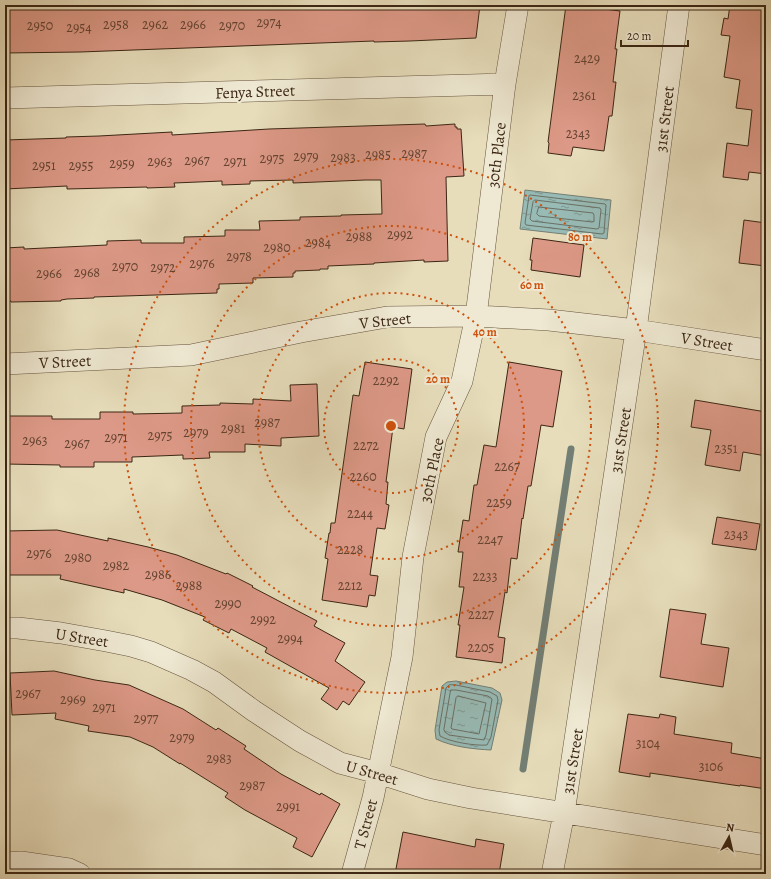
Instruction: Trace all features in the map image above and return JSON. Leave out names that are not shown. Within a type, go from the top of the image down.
[{"type":"street","name":"30th Place","points":[[378,773],[402,657],[413,557],[436,437],[462,381],[476,316],[505,84],[518,5]]},
{"type":"street","name":"31st Street","points":[[552,874],[564,813],[636,330],[679,5]]},
{"type":"street","name":"Fenya Street","points":[[5,98],[505,84]]},
{"type":"street","name":"V Street","points":[[5,364],[191,355],[302,332],[387,318],[476,316],[549,320],[636,330],[766,350]]},
{"type":"street","name":"U Street","points":[[5,628],[61,633],[130,646],[151,652],[192,670],[214,682],[300,741],[340,763],[428,789],[456,796],[766,845]]},
{"type":"street","name":"T Street","points":[[352,874],[373,798],[378,773]]},
{"type":"street","points":[[5,863],[21,862],[63,868],[80,874]]},
{"type":"water","points":[[525,190],[611,200],[607,239],[520,229]]},
{"type":"water","points":[[456,681],[492,688],[500,693],[502,700],[491,750],[456,746],[436,739],[435,730],[442,686],[447,682]]},
{"type":"building","points":[[5,5],[480,5],[476,38],[80,52],[5,53]]},
{"type":"building","points":[[566,5],[620,11],[615,49],[617,49],[613,82],[616,82],[612,116],[609,116],[604,151],[573,147],[571,156],[548,153],[548,142]]},
{"type":"building","points":[[730,5],[766,5],[766,174],[749,172],[748,180],[723,177],[727,143],[748,146],[752,110],[736,108],[740,80],[724,77],[730,36],[721,35],[724,18],[728,19]]},
{"type":"building","points":[[425,124],[426,126],[455,124],[457,129],[461,129],[464,176],[446,177],[448,261],[424,262],[424,260],[328,266],[328,269],[295,271],[295,273],[293,273],[293,277],[253,278],[253,283],[219,284],[217,293],[94,297],[67,299],[61,301],[5,301],[5,248],[24,247],[24,249],[107,245],[107,241],[141,240],[141,243],[184,243],[184,237],[225,236],[225,230],[260,230],[259,221],[300,220],[300,217],[382,214],[381,180],[293,183],[293,180],[250,181],[250,184],[222,185],[222,181],[174,183],[175,187],[67,189],[67,186],[5,189],[5,140],[172,132],[172,135],[269,129]]},
{"type":"building","points":[[744,220],[766,223],[766,266],[739,263]]},
{"type":"building","points":[[533,238],[584,245],[580,277],[531,270],[532,260],[530,260]]},
{"type":"building","points":[[365,362],[412,369],[404,429],[393,427],[386,482],[388,482],[386,504],[389,505],[385,529],[377,528],[370,575],[378,576],[375,596],[369,595],[367,607],[322,600],[328,559],[325,558],[331,523],[335,523],[353,395],[359,396]]},
{"type":"building","points":[[509,362],[562,371],[553,427],[541,425],[531,486],[528,486],[523,519],[522,518],[517,559],[511,558],[507,593],[505,592],[498,637],[505,638],[502,663],[456,657],[460,625],[458,625],[464,587],[459,587],[463,552],[458,552],[463,520],[469,521],[474,485],[477,485],[484,445],[496,447]]},
{"type":"building","points":[[317,384],[319,436],[281,438],[281,446],[245,444],[245,452],[209,452],[210,458],[183,459],[183,455],[132,457],[132,462],[94,462],[94,467],[5,464],[5,416],[52,416],[52,419],[100,419],[100,412],[133,412],[133,414],[182,413],[182,406],[220,405],[220,403],[253,404],[253,399],[291,401],[290,385]]},
{"type":"building","points":[[695,400],[766,412],[766,456],[743,452],[740,471],[705,465],[711,430],[691,427]]},
{"type":"building","points":[[717,517],[760,524],[756,550],[712,544]]},
{"type":"building","points":[[57,530],[108,541],[108,538],[148,547],[177,555],[226,574],[227,573],[317,621],[314,626],[345,643],[335,661],[365,682],[349,705],[343,701],[337,710],[321,699],[329,688],[265,652],[267,648],[231,629],[229,633],[203,620],[205,617],[162,600],[124,589],[124,593],[60,579],[61,575],[5,575],[5,531]]},
{"type":"building","points":[[670,609],[706,614],[701,644],[729,648],[723,687],[660,677]]},
{"type":"building","points":[[54,671],[95,680],[129,685],[183,709],[216,730],[218,728],[246,746],[244,749],[281,774],[340,804],[312,857],[293,847],[297,838],[245,810],[225,797],[228,793],[153,747],[130,737],[88,731],[89,726],[55,719],[56,713],[12,715],[10,673]]},
{"type":"building","points":[[628,714],[659,718],[660,714],[676,717],[674,734],[732,743],[731,753],[766,759],[766,789],[650,773],[650,777],[619,772]]},
{"type":"building","points":[[403,832],[475,847],[476,839],[504,844],[499,874],[395,874]]},
{"type":"waterway","points":[[523,769],[571,449]]}]
